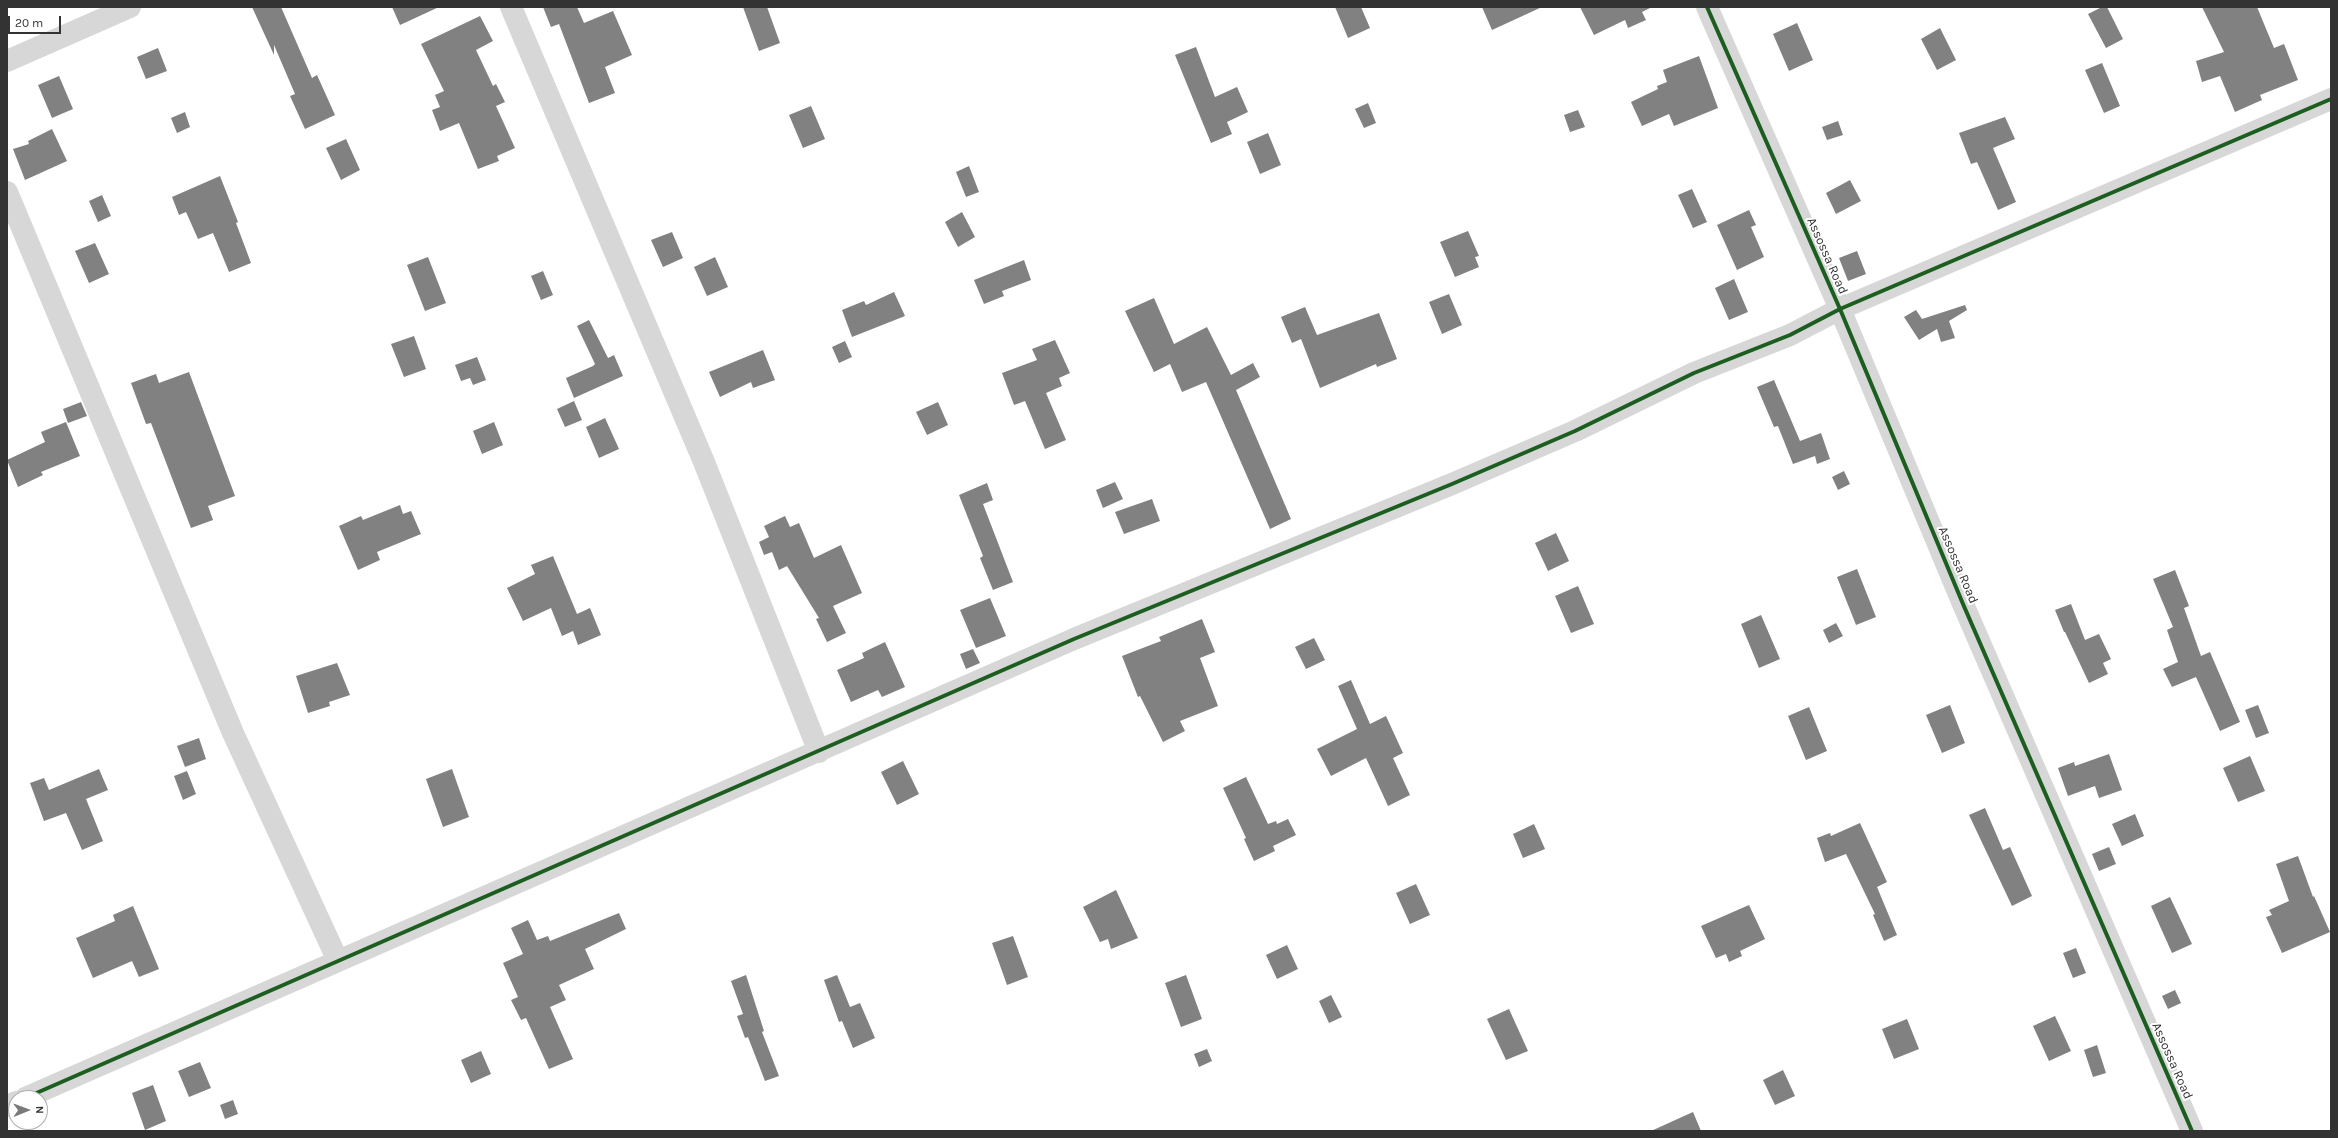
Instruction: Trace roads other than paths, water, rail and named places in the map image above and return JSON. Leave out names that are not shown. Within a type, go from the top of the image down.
[{"type":"street","points":[[7,61],[130,7]]},
{"type":"street","points":[[511,7],[704,462],[819,752]]},
{"type":"street","name":"Assossa Road","points":[[1706,7],[1840,309],[1966,611],[2192,1131]]},
{"type":"street","points":[[43,1090],[819,752],[1074,639],[1452,484],[1575,431],[1694,373],[1790,335],[1840,309],[2331,99]]},
{"type":"street","points":[[7,192],[233,733],[338,961]]}]
